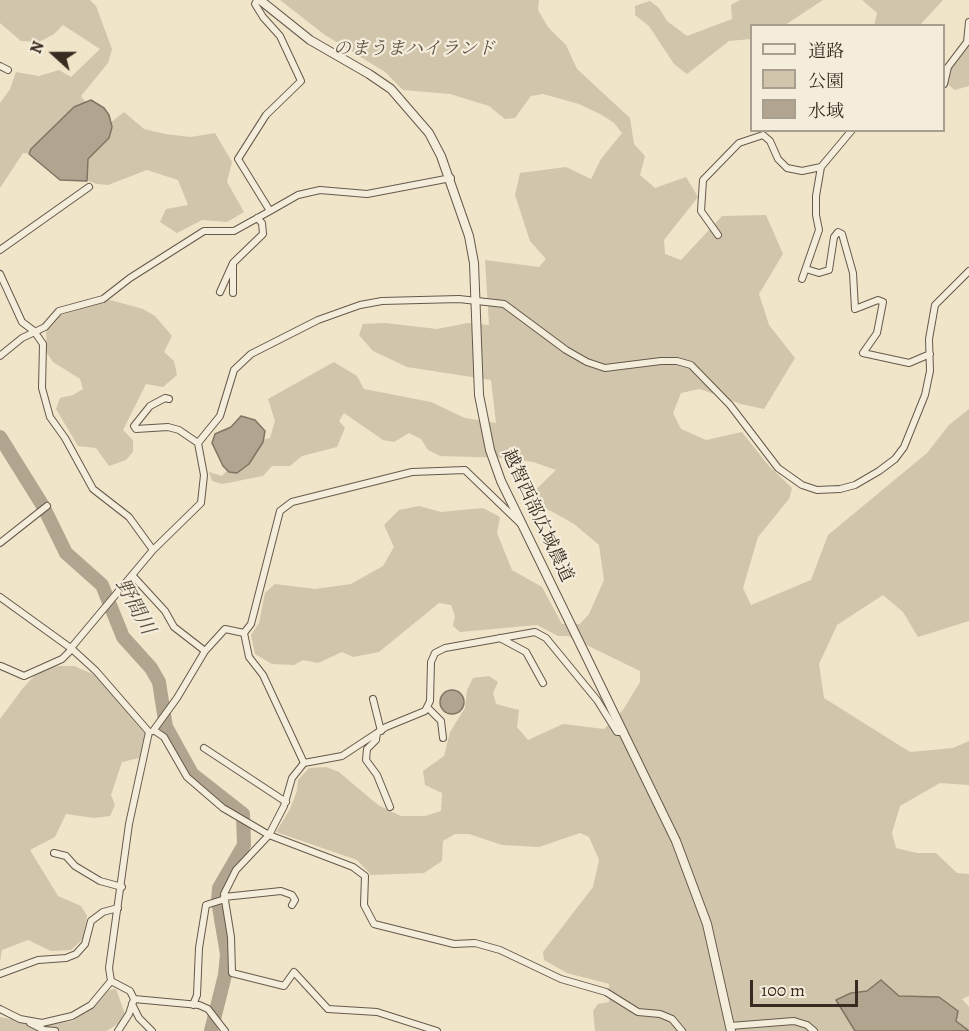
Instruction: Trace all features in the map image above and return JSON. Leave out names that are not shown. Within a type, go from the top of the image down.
[{"type":"street","name":"越智西部広域農道","points":[[258,0],[309,40],[391,89],[429,133],[451,178],[469,236],[476,300],[478,377],[485,431],[501,481],[624,732],[693,881],[707,924],[731,1028]]},
{"type":"street","points":[[258,0],[255,4],[284,43],[301,81],[266,115],[238,159],[270,211]]},
{"type":"street","points":[[945,80],[948,67],[967,42],[969,22]]},
{"type":"street","points":[[0,66],[8,70]]},
{"type":"street","points":[[802,279],[819,230],[816,196],[820,167],[850,132]]},
{"type":"street","points":[[718,235],[701,211],[703,180],[740,143],[763,135],[770,141],[777,159],[786,168],[802,171],[820,167]]},
{"type":"street","points":[[0,356],[34,331],[45,327],[59,311],[103,299],[130,278],[204,231],[234,231],[298,195],[320,190],[367,194],[451,178]]},
{"type":"street","points":[[0,250],[89,187]]},
{"type":"street","points":[[220,292],[232,263],[263,234],[262,223],[257,218]]},
{"type":"street","points":[[806,269],[819,273],[829,270],[834,237],[838,232],[842,234],[853,273],[855,309],[878,300],[883,302],[877,333],[863,353],[909,363],[930,354]]},
{"type":"street","points":[[232,263],[233,293]]},
{"type":"street","points":[[198,443],[220,416],[234,370],[241,361],[265,347],[318,320],[360,304],[476,300],[504,304],[566,350],[587,362],[605,368],[662,361],[677,361],[691,365],[729,405],[778,468],[802,485],[817,489],[840,489],[855,485],[895,459],[904,447],[925,395],[930,371],[932,319],[935,305],[969,271]]},
{"type":"street","points":[[0,274],[22,322],[34,331],[43,344],[42,388],[50,417],[65,438],[93,489],[129,517],[153,550]]},
{"type":"street","points":[[1,666],[24,676],[62,659],[153,550],[201,503],[204,475],[198,443],[179,430],[168,427],[136,429],[134,426],[150,406],[165,398],[169,399]]},
{"type":"street","points":[[304,763],[263,675],[249,657],[244,633],[251,624],[280,511],[292,502],[412,472],[465,470],[494,496],[514,519],[522,524]]},
{"type":"street","points":[[0,543],[47,506]]},
{"type":"street","points":[[132,575],[165,611],[174,627],[205,651]]},
{"type":"street","points":[[0,597],[18,613],[72,648],[152,731],[164,737],[187,777],[223,807],[269,835],[353,867],[365,876],[364,905],[374,924],[454,944],[475,943],[500,950],[561,979],[606,992],[638,1012],[660,1014],[672,1019],[682,1031]]},
{"type":"street","points":[[25,1020],[42,1023],[72,1017],[91,1005],[111,981],[109,968],[129,824],[152,731],[205,651],[225,629],[244,633]]},
{"type":"street","points":[[444,738],[441,721],[428,708],[431,662],[435,653],[445,648],[535,632],[546,638],[597,700],[617,732],[624,732]]},
{"type":"street","points":[[500,638],[526,652],[543,683]]},
{"type":"street","points":[[373,699],[379,732],[376,740],[368,745],[365,755],[381,782],[390,807]]},
{"type":"street","points":[[428,708],[379,732],[342,756],[304,763],[292,778],[286,802],[269,835],[228,882],[225,898],[231,937],[232,973],[284,986],[294,972],[328,1009],[377,1012],[437,1031]]},
{"type":"street","points":[[204,748],[286,802]]},
{"type":"street","points":[[54,852],[66,856],[75,866],[100,881],[122,887]]},
{"type":"street","points":[[193,1005],[197,995],[199,948],[206,905],[225,898],[281,891],[295,900],[292,905]]},
{"type":"street","points":[[0,974],[38,960],[66,958],[76,954],[85,944],[91,921],[103,912],[118,908]]},
{"type":"street","points":[[111,981],[130,991],[139,1018],[152,1031]]},
{"type":"street","points":[[133,1001],[193,1005],[208,1009],[225,1031]]},
{"type":"street","points":[[118,1030],[133,1001]]},
{"type":"street","points":[[0,1009],[36,1027],[55,1031]]},
{"type":"street","points":[[731,1028],[794,1022],[807,1025],[814,1031]]},
{"type":"green space","points":[[0,0],[90,0],[96,6],[112,49],[108,63],[81,96],[105,127],[124,112],[144,129],[165,134],[191,137],[215,133],[232,162],[227,182],[244,212],[227,222],[202,220],[177,233],[160,222],[166,209],[188,205],[178,180],[147,170],[108,185],[97,184],[76,176],[44,154],[23,153],[0,188],[0,103],[10,89],[16,72],[39,76],[59,70],[71,77],[100,49],[63,25],[54,34],[39,42],[21,41],[0,23]]},
{"type":"green space","name":"のまうまハイランド","points":[[280,0],[539,0],[538,10],[548,27],[566,45],[577,69],[630,118],[634,144],[645,156],[640,175],[655,188],[686,177],[698,197],[664,240],[665,254],[681,260],[722,216],[766,215],[783,254],[759,294],[769,325],[795,358],[764,409],[741,404],[700,389],[681,393],[673,413],[681,429],[706,440],[742,432],[768,465],[792,488],[789,499],[758,537],[743,588],[751,605],[811,580],[828,535],[927,453],[949,425],[969,409],[969,621],[918,637],[903,612],[883,595],[837,625],[819,664],[824,698],[910,752],[953,748],[969,741],[969,785],[940,783],[900,806],[892,833],[896,848],[917,853],[936,853],[957,873],[969,874],[969,996],[962,999],[969,1007],[969,1031],[595,1031],[593,1011],[598,1004],[609,1002],[609,984],[567,973],[544,960],[543,952],[593,887],[599,860],[589,837],[580,833],[539,847],[502,845],[469,834],[455,834],[443,841],[442,861],[424,873],[371,875],[357,860],[276,832],[290,809],[297,791],[298,780],[309,768],[326,767],[339,772],[378,805],[401,816],[425,816],[441,811],[442,793],[425,785],[423,771],[444,756],[450,732],[465,708],[467,690],[473,678],[489,676],[498,682],[493,693],[496,704],[519,710],[517,727],[528,740],[563,724],[604,729],[623,710],[640,682],[640,671],[568,636],[558,636],[537,625],[460,632],[453,626],[455,616],[451,605],[439,603],[379,652],[353,657],[342,652],[318,663],[303,660],[294,665],[272,664],[255,654],[251,635],[259,623],[265,593],[275,584],[315,589],[351,584],[383,566],[394,547],[384,525],[399,510],[419,506],[441,512],[483,508],[500,517],[497,533],[512,570],[542,587],[562,624],[580,624],[589,614],[604,580],[599,545],[574,524],[551,511],[523,502],[556,470],[533,462],[508,458],[440,456],[428,450],[421,439],[409,433],[394,442],[383,440],[344,413],[339,421],[345,428],[337,447],[302,456],[290,466],[272,466],[263,476],[222,484],[212,481],[209,472],[222,476],[253,442],[270,438],[275,421],[268,399],[334,362],[357,376],[364,389],[431,402],[465,418],[496,423],[491,380],[407,367],[373,351],[359,335],[363,324],[385,323],[437,329],[468,323],[489,325],[485,260],[539,267],[546,259],[530,241],[515,195],[520,173],[566,167],[591,179],[601,159],[622,133],[614,123],[602,115],[579,104],[543,94],[531,96],[515,118],[505,119],[489,106],[450,94],[403,90],[385,72],[325,35]]},
{"type":"green space","points":[[740,0],[823,0],[787,24],[750,24],[750,39],[729,41],[687,74],[674,64],[649,26],[635,15],[635,6],[650,1],[659,8],[667,21],[687,36],[732,19],[731,5]]},
{"type":"green space","points":[[862,0],[943,0],[921,24],[874,24],[877,13]]},
{"type":"green space","points":[[969,43],[969,86],[955,90],[947,84],[951,65]]},
{"type":"green space","points":[[110,300],[143,309],[155,316],[172,336],[164,352],[174,361],[177,375],[163,387],[146,384],[123,430],[133,440],[133,452],[126,460],[109,466],[96,448],[78,446],[56,409],[60,398],[73,395],[83,389],[80,379],[53,362],[47,353],[46,332],[61,315]]},
{"type":"green space","points":[[74,666],[95,675],[145,734],[139,758],[122,762],[111,795],[115,805],[110,816],[94,818],[66,814],[55,837],[30,850],[58,896],[81,906],[87,916],[83,939],[71,950],[51,951],[28,940],[2,950],[0,962],[0,719],[23,688],[41,669]]},
{"type":"green space","points":[[116,989],[125,1014],[119,1023],[107,1031],[0,1031],[0,1017],[42,1025],[73,1021],[97,1004],[109,990]]},
{"type":"water","points":[[91,100],[104,108],[109,115],[112,127],[109,138],[88,159],[87,181],[60,180],[29,154],[31,149],[74,107]]},
{"type":"water","points":[[241,416],[255,420],[265,431],[263,442],[249,464],[237,473],[229,472],[223,466],[212,443],[215,434],[231,427]]},
{"type":"water","points":[[452,690],[457,691],[463,697],[463,707],[457,713],[452,714],[447,713],[441,707],[440,702],[441,697],[447,691]]},
{"type":"water","points":[[881,980],[899,996],[939,997],[958,1011],[956,1021],[969,1031],[855,1031],[836,1000],[851,993],[867,991]]},
{"type":"waterway","name":"野間川","points":[[0,437],[43,506],[66,553],[102,585],[123,637],[151,668],[159,682],[166,727],[192,774],[243,814],[244,845],[219,888],[218,901],[227,954],[225,975],[211,1031]]}]
